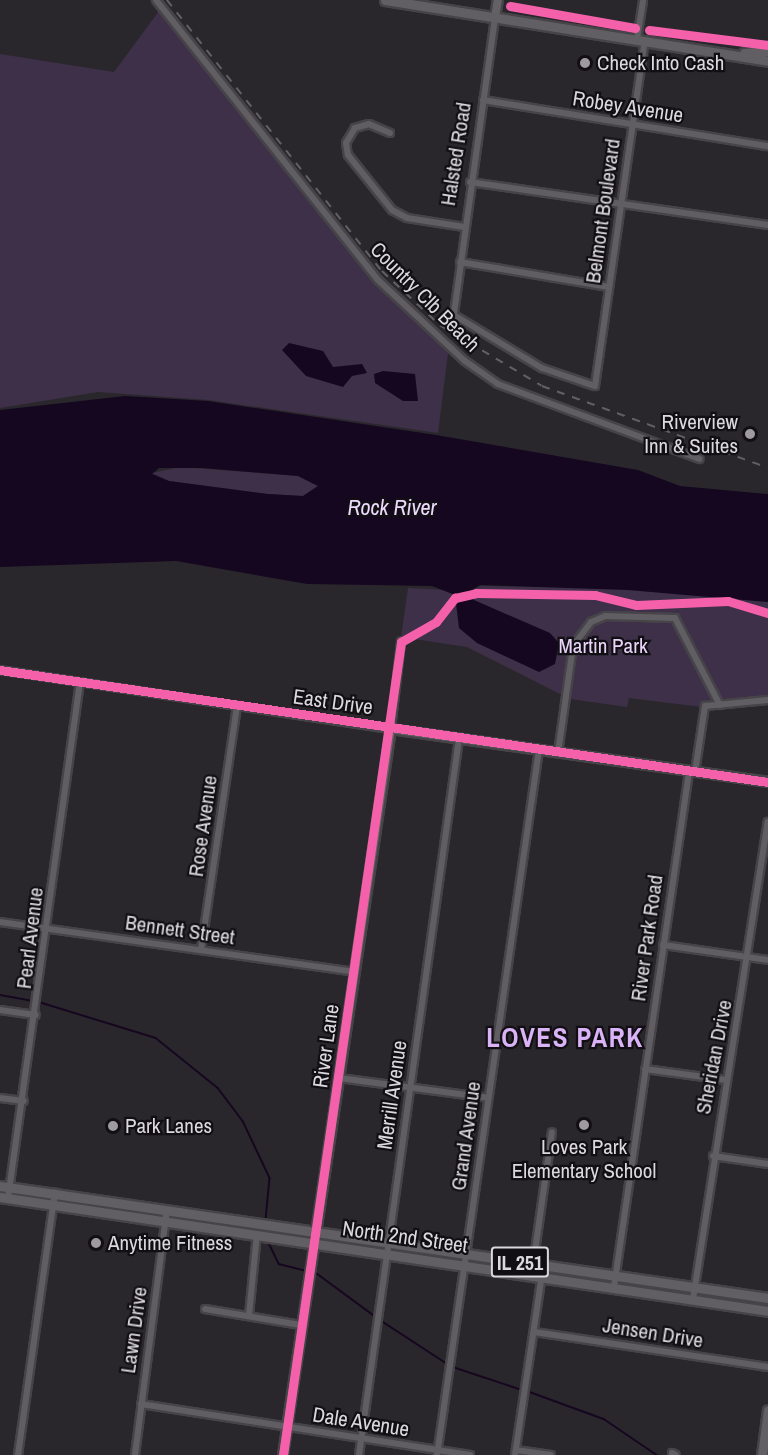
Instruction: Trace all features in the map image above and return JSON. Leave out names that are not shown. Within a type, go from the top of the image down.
[{"type":"main road","points":[[386,0],[641,40],[744,53],[768,61]]},
{"type":"main road","points":[[744,53],[768,51]]},
{"type":"main road","name":"North 2nd Street","points":[[5,1186],[55,1193],[259,1231],[274,1236],[389,1243],[465,1254],[538,1270],[768,1311]]},
{"type":"main road","name":"North 2nd Street","points":[[4,1198],[53,1206],[166,1215]]},
{"type":"main road","name":"North 2nd Street","points":[[259,1231],[272,1226],[388,1253],[464,1264],[538,1270]]},
{"type":"main road","name":"North 2nd Street","points":[[615,1282],[695,1288],[768,1298]]},
{"type":"main road","points":[[762,1455],[768,1410]]},
{"type":"street","name":"Country Clb Beach","points":[[156,0],[378,280],[465,361],[516,391],[700,459]]},
{"type":"street","name":"Halsted Road","points":[[498,0],[470,182],[454,315],[542,368],[595,386]]},
{"type":"street","name":"Belmont Boulevard","points":[[595,386],[632,124],[643,0]]},
{"type":"street","name":"Robey Avenue","points":[[483,100],[768,146]]},
{"type":"street","points":[[390,134],[369,124],[355,128],[346,143],[348,155],[392,210],[407,218],[464,227]]},
{"type":"street","points":[[470,182],[768,225]]},
{"type":"street","points":[[460,262],[609,287]]},
{"type":"street","points":[[558,753],[573,646],[591,622],[605,616],[675,618],[720,705],[768,700]]},
{"type":"street","name":"River Lane","points":[[283,1455],[391,729],[401,642]]},
{"type":"street","name":"East Drive","points":[[0,670],[459,739],[768,782]]},
{"type":"street","name":"Pearl Avenue","points":[[4,1198],[24,1101],[80,682]]},
{"type":"street","name":"River Park Road","points":[[615,1282],[663,945],[703,709],[720,705]]},
{"type":"street","name":"Rose Avenue","points":[[201,950],[237,706]]},
{"type":"street","name":"Merrill Avenue","points":[[358,1455],[380,1312],[459,739]]},
{"type":"street","name":"Grand Avenue","points":[[437,1453],[538,750]]},
{"type":"street","name":"Sheridan Drive","points":[[693,1299],[713,1156],[748,957],[768,822]]},
{"type":"street","name":"Bennett Street","points":[[0,922],[355,972]]},
{"type":"street","points":[[663,945],[768,960]]},
{"type":"street","points":[[0,1010],[37,1012]]},
{"type":"street","points":[[645,1069],[726,1080]]},
{"type":"street","points":[[339,1078],[488,1098]]},
{"type":"street","points":[[0,1098],[24,1101]]},
{"type":"street","points":[[551,1455],[516,1452],[534,1332],[552,1131]]},
{"type":"street","points":[[713,1156],[768,1164]]},
{"type":"street","points":[[18,1455],[55,1193]]},
{"type":"street","name":"Lawn Drive","points":[[135,1455],[166,1215]]},
{"type":"street","points":[[249,1315],[259,1264],[259,1231]]},
{"type":"street","points":[[205,1309],[301,1325]]},
{"type":"street","name":"Jensen Drive","points":[[534,1332],[768,1367]]},
{"type":"street","name":"Dale Avenue","points":[[141,1404],[437,1453],[470,1455]]},
{"type":"green space","points":[[159,11],[386,293],[448,353],[438,433],[208,400],[98,392],[0,408],[0,54],[114,72]]},
{"type":"green space","points":[[180,467],[298,476],[318,486],[303,496],[268,494],[169,481],[152,473]]},
{"type":"green space","name":"Martin Park","points":[[482,586],[625,588],[768,600],[768,699],[702,707],[629,698],[627,707],[570,699],[467,647],[401,637],[408,588],[468,591]]},
{"type":"water","points":[[289,343],[323,351],[333,367],[362,364],[367,373],[352,376],[343,387],[306,376],[282,350]]},
{"type":"water","points":[[383,371],[415,374],[418,401],[403,401],[375,383],[374,374]]},
{"type":"water","name":"Rock River","points":[[125,396],[208,401],[436,435],[638,470],[680,486],[768,494],[768,602],[628,590],[480,585],[470,591],[474,600],[550,633],[559,643],[555,664],[539,672],[477,643],[459,628],[455,595],[432,586],[307,584],[176,561],[0,567],[0,410]],"holes":[[[159,468],[203,468],[298,476],[318,486],[303,496],[268,494],[169,481],[152,474]]]},
{"type":"waterway","points":[[0,995],[34,1001]]},
{"type":"waterway","points":[[39,1002],[156,1038],[218,1088],[243,1121],[270,1178],[266,1220]]},
{"type":"waterway","points":[[267,1239],[279,1264],[307,1271]]},
{"type":"waterway","points":[[315,1272],[376,1317]]},
{"type":"waterway","points":[[380,1320],[449,1365]]},
{"type":"waterway","points":[[453,1367],[522,1390]]},
{"type":"waterway","points":[[527,1391],[604,1419],[657,1455]]},
{"type":"railway","points":[[167,0],[382,271],[441,326],[542,386],[768,468]]},
{"type":"cycle path","points":[[510,6],[635,28]]},
{"type":"cycle path","points":[[649,30],[768,45]]},
{"type":"cycle path","points":[[283,1455],[401,642],[436,622],[455,598],[476,593],[595,595],[636,605],[728,601],[768,613]]},
{"type":"cycle path","points":[[0,670],[768,782]]},
{"type":"place","name":"Check Into Cash","points":[[585,63]]},
{"type":"place","name":"Riverview Inn & Suites","points":[[750,434]]},
{"type":"place","name":"Loves Park Elementary School","points":[[584,1125]]},
{"type":"place","name":"Park Lanes","points":[[113,1126]]},
{"type":"place","name":"Anytime Fitness","points":[[96,1243]]},
{"type":"district","name":"LOVES PARK","points":[[565,1038]]}]
